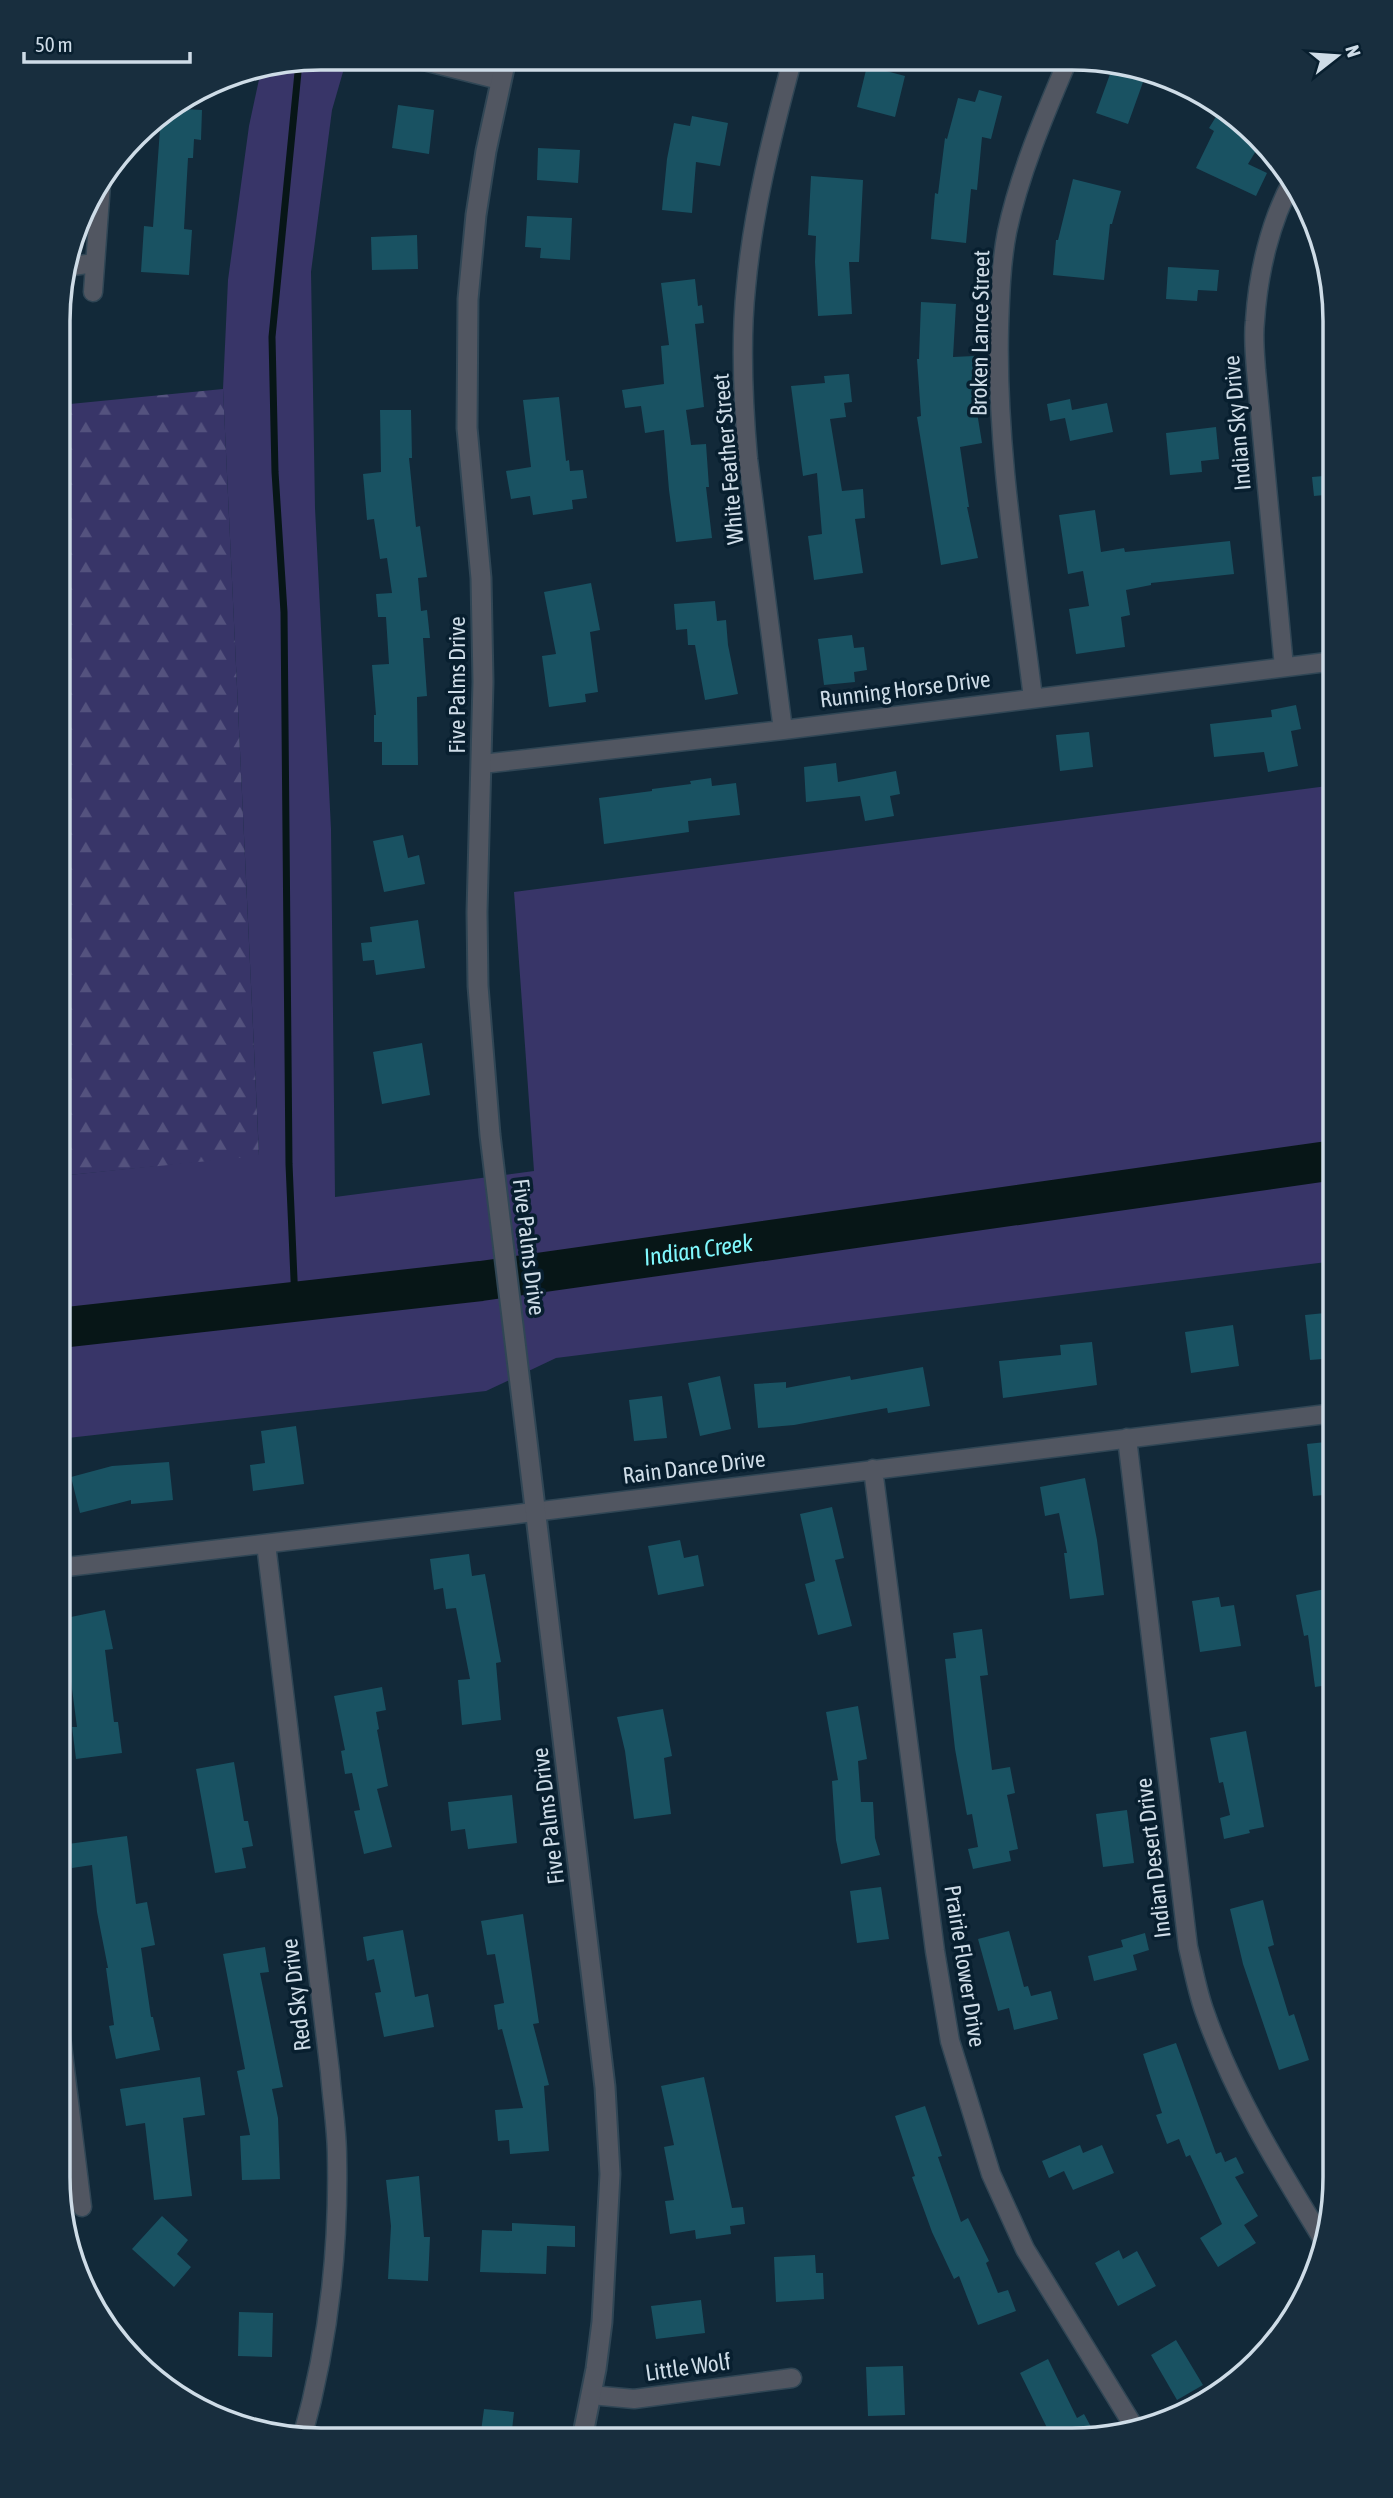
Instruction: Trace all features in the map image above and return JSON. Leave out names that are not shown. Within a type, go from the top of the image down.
[{"type":"street","points":[[460,70],[500,80]]},
{"type":"street","name":"Five Palms Drive","points":[[503,70],[476,215],[468,299],[467,428],[481,578],[483,681],[477,912],[478,986],[483,1064],[497,1193],[605,2087],[610,2174],[603,2322],[584,2428]]},
{"type":"street","name":"White Feather Street","points":[[783,730],[748,458],[743,345],[746,288],[755,220],[770,143],[790,70]]},
{"type":"street","name":"Broken Lance Street","points":[[1033,698],[1003,450],[998,375],[1000,294],[1007,233],[1037,134],[1064,70]]},
{"type":"street","name":"Indian Sky Drive","points":[[1284,667],[1256,370],[1254,322],[1261,274],[1272,231],[1288,193]]},
{"type":"street","points":[[93,292],[98,206]]},
{"type":"street","points":[[77,265],[93,263]]},
{"type":"street","name":"Running Horse Drive","points":[[482,764],[783,730],[1323,662]]},
{"type":"street","name":"Rain Dance Drive","points":[[70,1567],[1323,1414]]},
{"type":"street","name":"Indian Desert Drive","points":[[1127,1438],[1188,1947],[1204,2008],[1231,2078],[1265,2145],[1317,2230]]},
{"type":"street","name":"Prairie Flower Drive","points":[[873,1469],[935,1951],[950,2040],[991,2174],[1025,2249],[1130,2421]]},
{"type":"street","name":"Red Sky Drive","points":[[266,1544],[330,2072],[337,2155],[336,2245],[326,2335],[305,2427]]},
{"type":"street","points":[[70,2110],[82,2207]]},
{"type":"street","name":"Little Wolf","points":[[590,2395],[634,2399],[792,2378]]},
{"type":"green space","points":[[344,70],[332,110],[311,272],[315,508],[331,829],[335,1197],[534,1171],[514,892],[1323,787],[1323,1262],[556,1358],[486,1391],[70,1438],[70,1175],[259,1155],[223,389],[228,280],[249,126],[259,78],[288,72]]},
{"type":"green space","points":[[223,389],[259,1156],[70,1175],[70,404]]},
{"type":"building","points":[[866,70],[882,70],[905,76],[895,117],[857,107]]},
{"type":"building","points":[[1110,73],[1144,81],[1128,124],[1096,113]]},
{"type":"building","points":[[979,90],[1002,96],[991,139],[982,137],[977,190],[971,189],[966,243],[931,239],[935,193],[938,194],[945,138],[947,139],[958,98],[975,102]]},
{"type":"building","points":[[398,105],[434,110],[429,154],[392,148]]},
{"type":"building","points":[[186,109],[202,110],[201,140],[194,139],[193,158],[188,158],[184,229],[192,230],[189,275],[141,272],[144,226],[153,227],[160,128]]},
{"type":"building","points":[[692,116],[728,123],[720,166],[696,162],[692,213],[662,210],[674,123],[690,126]]},
{"type":"building","points":[[1217,116],[1256,150],[1248,164],[1267,173],[1256,196],[1196,168],[1214,131],[1209,128]]},
{"type":"building","points":[[538,148],[580,150],[578,183],[537,180]]},
{"type":"building","points":[[811,176],[863,180],[859,262],[849,262],[852,314],[818,316],[816,236],[808,235]]},
{"type":"building","points":[[1073,179],[1121,191],[1110,224],[1104,280],[1053,275],[1056,240]]},
{"type":"building","points":[[527,216],[572,218],[570,260],[540,258],[541,248],[525,247]]},
{"type":"building","points":[[417,235],[418,269],[372,270],[371,237]]},
{"type":"building","points":[[1168,267],[1219,270],[1217,291],[1198,290],[1197,301],[1166,299]]},
{"type":"building","points":[[695,279],[698,306],[702,305],[704,323],[695,324],[704,407],[686,410],[691,445],[706,444],[709,487],[706,487],[712,538],[676,542],[664,430],[645,433],[641,406],[625,408],[622,390],[664,384],[661,346],[669,345],[661,283]]},
{"type":"building","points":[[921,302],[956,304],[953,357],[974,356],[975,400],[982,443],[960,447],[967,507],[978,558],[941,565],[917,417],[921,416],[917,359]]},
{"type":"building","points":[[849,374],[852,402],[844,403],[846,417],[830,419],[842,491],[863,489],[865,518],[855,519],[863,573],[814,580],[808,536],[822,534],[817,473],[803,476],[791,386],[825,383],[824,376]]},
{"type":"building","points":[[559,397],[566,461],[569,460],[570,471],[583,470],[587,498],[572,500],[573,509],[533,515],[530,496],[511,499],[506,471],[531,467],[523,400]]},
{"type":"building","points":[[1070,399],[1072,410],[1107,403],[1113,432],[1070,441],[1065,418],[1050,421],[1047,404]]},
{"type":"building","points":[[380,410],[411,410],[412,458],[409,458],[416,527],[420,526],[427,577],[418,578],[421,611],[427,610],[430,638],[423,638],[427,696],[417,697],[418,765],[382,765],[382,742],[374,742],[376,715],[372,665],[389,664],[386,617],[378,617],[376,594],[392,593],[387,558],[380,559],[374,519],[367,520],[363,474],[381,472]]},
{"type":"building","points":[[1216,427],[1219,459],[1201,461],[1202,472],[1170,475],[1166,433]]},
{"type":"building","points":[[1323,476],[1323,495],[1314,496],[1312,477]]},
{"type":"building","points":[[1095,510],[1101,552],[1230,541],[1234,574],[1151,583],[1126,590],[1130,615],[1121,617],[1125,647],[1076,654],[1069,609],[1089,606],[1083,571],[1068,574],[1059,515]]},
{"type":"building","points":[[591,583],[600,630],[590,632],[598,692],[585,694],[586,702],[549,707],[542,656],[556,654],[544,592]]},
{"type":"building","points":[[715,601],[717,621],[726,620],[738,694],[705,700],[695,645],[688,645],[687,629],[676,630],[674,604]]},
{"type":"building","points":[[852,635],[854,648],[864,647],[867,670],[854,672],[855,682],[824,685],[818,639]]},
{"type":"building","points":[[1296,705],[1301,729],[1291,731],[1298,766],[1268,772],[1264,752],[1214,757],[1210,724],[1272,717],[1271,710]]},
{"type":"building","points":[[1089,732],[1093,767],[1060,771],[1056,735]]},
{"type":"building","points":[[836,763],[838,782],[896,771],[900,794],[890,796],[894,816],[865,821],[860,796],[806,802],[804,767]]},
{"type":"building","points":[[711,778],[712,786],[736,783],[740,815],[688,821],[689,832],[604,844],[599,798],[652,791]]},
{"type":"building","points":[[403,835],[408,858],[419,855],[425,884],[384,892],[373,841]]},
{"type":"building","points":[[418,920],[425,968],[376,975],[374,960],[363,961],[361,943],[372,942],[370,927]]},
{"type":"building","points":[[422,1043],[430,1095],[382,1104],[373,1052]]},
{"type":"building","points":[[1323,1313],[1323,1359],[1310,1360],[1305,1315]]},
{"type":"building","points":[[1233,1325],[1239,1366],[1191,1373],[1185,1332]]},
{"type":"building","points":[[1092,1342],[1097,1385],[1003,1398],[999,1361],[1061,1355],[1060,1345]]},
{"type":"building","points":[[923,1367],[930,1406],[888,1413],[887,1408],[794,1425],[758,1428],[754,1384],[786,1382],[786,1388],[850,1376],[851,1380]]},
{"type":"building","points":[[720,1376],[731,1429],[700,1436],[688,1383]]},
{"type":"building","points":[[662,1396],[667,1438],[634,1441],[629,1400]]},
{"type":"building","points":[[296,1426],[304,1484],[253,1491],[250,1465],[265,1463],[261,1431]]},
{"type":"building","points":[[1323,1442],[1323,1495],[1313,1496],[1307,1444]]},
{"type":"building","points":[[169,1462],[173,1500],[131,1504],[131,1500],[80,1513],[71,1477],[112,1466]]},
{"type":"building","points":[[1085,1478],[1104,1595],[1070,1599],[1064,1553],[1067,1553],[1059,1513],[1045,1516],[1040,1487]]},
{"type":"building","points":[[832,1507],[844,1558],[835,1560],[852,1626],[818,1635],[805,1584],[815,1581],[800,1514]]},
{"type":"building","points":[[680,1540],[684,1558],[698,1555],[704,1586],[658,1595],[648,1546]]},
{"type":"building","points":[[469,1554],[472,1576],[485,1574],[501,1662],[496,1663],[501,1720],[462,1725],[458,1680],[470,1679],[456,1608],[446,1609],[443,1588],[434,1590],[430,1559]]},
{"type":"building","points":[[1323,1589],[1323,1686],[1315,1687],[1308,1635],[1304,1636],[1296,1595]]},
{"type":"building","points":[[1219,1597],[1221,1607],[1234,1605],[1241,1646],[1200,1652],[1192,1601]]},
{"type":"building","points":[[105,1610],[113,1649],[105,1650],[114,1722],[118,1722],[122,1753],[76,1759],[72,1727],[77,1727],[70,1674],[70,1617]]},
{"type":"building","points":[[982,1629],[988,1675],[980,1676],[992,1770],[1010,1767],[1015,1793],[1007,1795],[1018,1849],[1009,1851],[1011,1861],[973,1869],[968,1849],[978,1847],[972,1814],[967,1815],[955,1749],[945,1659],[956,1658],[953,1633]]},
{"type":"building","points":[[382,1687],[386,1710],[376,1712],[377,1730],[388,1786],[377,1789],[392,1847],[364,1854],[354,1811],[360,1810],[352,1773],[345,1774],[341,1751],[345,1750],[334,1696]]},
{"type":"building","points":[[858,1706],[867,1759],[858,1761],[861,1802],[873,1802],[875,1838],[880,1855],[841,1864],[836,1840],[832,1781],[838,1780],[826,1712]]},
{"type":"building","points":[[663,1709],[672,1756],[664,1758],[671,1814],[634,1819],[625,1751],[617,1717]]},
{"type":"building","points":[[1246,1731],[1264,1827],[1224,1839],[1220,1818],[1230,1815],[1223,1782],[1219,1783],[1210,1738]]},
{"type":"building","points":[[234,1762],[244,1821],[248,1821],[253,1846],[242,1848],[246,1868],[215,1873],[196,1769]]},
{"type":"building","points":[[512,1795],[517,1843],[468,1849],[465,1829],[451,1831],[448,1802]]},
{"type":"building","points":[[1127,1810],[1134,1863],[1103,1867],[1096,1814]]},
{"type":"building","points":[[127,1836],[136,1904],[147,1902],[155,1945],[141,1948],[151,2017],[160,2050],[116,2059],[109,2026],[114,2025],[108,1968],[97,1912],[92,1865],[72,1868],[70,1844]]},
{"type":"building","points":[[881,1887],[889,1939],[857,1943],[850,1891]]},
{"type":"building","points":[[1263,1900],[1274,1945],[1268,1947],[1289,2016],[1294,2014],[1309,2060],[1279,2070],[1243,1964],[1230,1909]]},
{"type":"building","points":[[523,1914],[539,2023],[533,2024],[549,2085],[544,2086],[549,2151],[510,2154],[509,2140],[498,2141],[495,2110],[523,2108],[502,2029],[498,2030],[494,2005],[504,2003],[495,1954],[487,1955],[481,1921]]},
{"type":"building","points":[[403,1930],[415,1997],[428,1994],[434,2027],[384,2037],[375,1993],[381,1992],[374,1959],[367,1961],[363,1937]]},
{"type":"building","points":[[1009,1931],[1024,1987],[1028,1986],[1031,1996],[1051,1991],[1058,2019],[1014,2030],[1009,2008],[998,2011],[978,1939]]},
{"type":"building","points":[[1145,1933],[1149,1950],[1133,1955],[1137,1970],[1094,1981],[1088,1956],[1123,1947],[1121,1940]]},
{"type":"building","points":[[265,1947],[269,1972],[260,1973],[283,2087],[272,2089],[278,2118],[280,2179],[242,2180],[240,2136],[250,2135],[237,2071],[245,2069],[223,1954]]},
{"type":"building","points":[[1176,2043],[1216,2154],[1221,2152],[1225,2162],[1236,2157],[1244,2173],[1235,2177],[1258,2216],[1244,2225],[1256,2243],[1218,2267],[1200,2238],[1222,2224],[1190,2155],[1186,2157],[1179,2139],[1167,2144],[1156,2115],[1162,2113],[1143,2054]]},
{"type":"building","points":[[200,2077],[205,2115],[183,2118],[192,2196],[154,2200],[145,2123],[126,2126],[120,2089]]},
{"type":"building","points":[[704,2077],[732,2208],[743,2207],[745,2224],[730,2226],[731,2234],[696,2239],[695,2230],[670,2234],[665,2201],[674,2200],[664,2147],[674,2145],[661,2086]]},
{"type":"building","points":[[925,2106],[942,2156],[938,2157],[961,2222],[968,2218],[989,2261],[986,2263],[998,2293],[1008,2290],[1016,2311],[978,2325],[959,2276],[954,2279],[932,2232],[912,2177],[915,2176],[895,2116]]},
{"type":"building","points":[[1080,2145],[1083,2153],[1102,2145],[1114,2173],[1073,2190],[1064,2171],[1049,2178],[1042,2161]]},
{"type":"building","points":[[419,2176],[424,2237],[430,2237],[428,2281],[388,2279],[391,2226],[386,2180]]},
{"type":"building","points":[[162,2216],[188,2240],[177,2254],[191,2267],[174,2287],[132,2249]]},
{"type":"building","points":[[512,2223],[575,2226],[575,2247],[547,2246],[546,2274],[480,2272],[482,2230],[512,2231]]},
{"type":"building","points":[[1119,2250],[1123,2259],[1137,2251],[1156,2286],[1118,2306],[1095,2263]]},
{"type":"building","points":[[815,2255],[816,2273],[823,2273],[824,2299],[776,2302],[774,2257]]},
{"type":"building","points":[[701,2300],[705,2333],[656,2339],[651,2306]]},
{"type":"building","points":[[239,2312],[273,2313],[272,2357],[238,2356]]},
{"type":"building","points":[[1176,2340],[1203,2385],[1177,2400],[1151,2355]]},
{"type":"building","points":[[1048,2359],[1077,2418],[1084,2414],[1091,2427],[1047,2428],[1020,2373]]},
{"type":"building","points":[[903,2366],[905,2415],[868,2416],[866,2367]]},
{"type":"building","points":[[484,2409],[514,2412],[512,2428],[481,2428]]},
{"type":"waterway","points":[[295,1302],[289,1164],[284,612],[275,472],[272,337],[298,71]]},
{"type":"waterway","name":"Indian Creek","points":[[70,1327],[481,1281],[1323,1162]]}]
